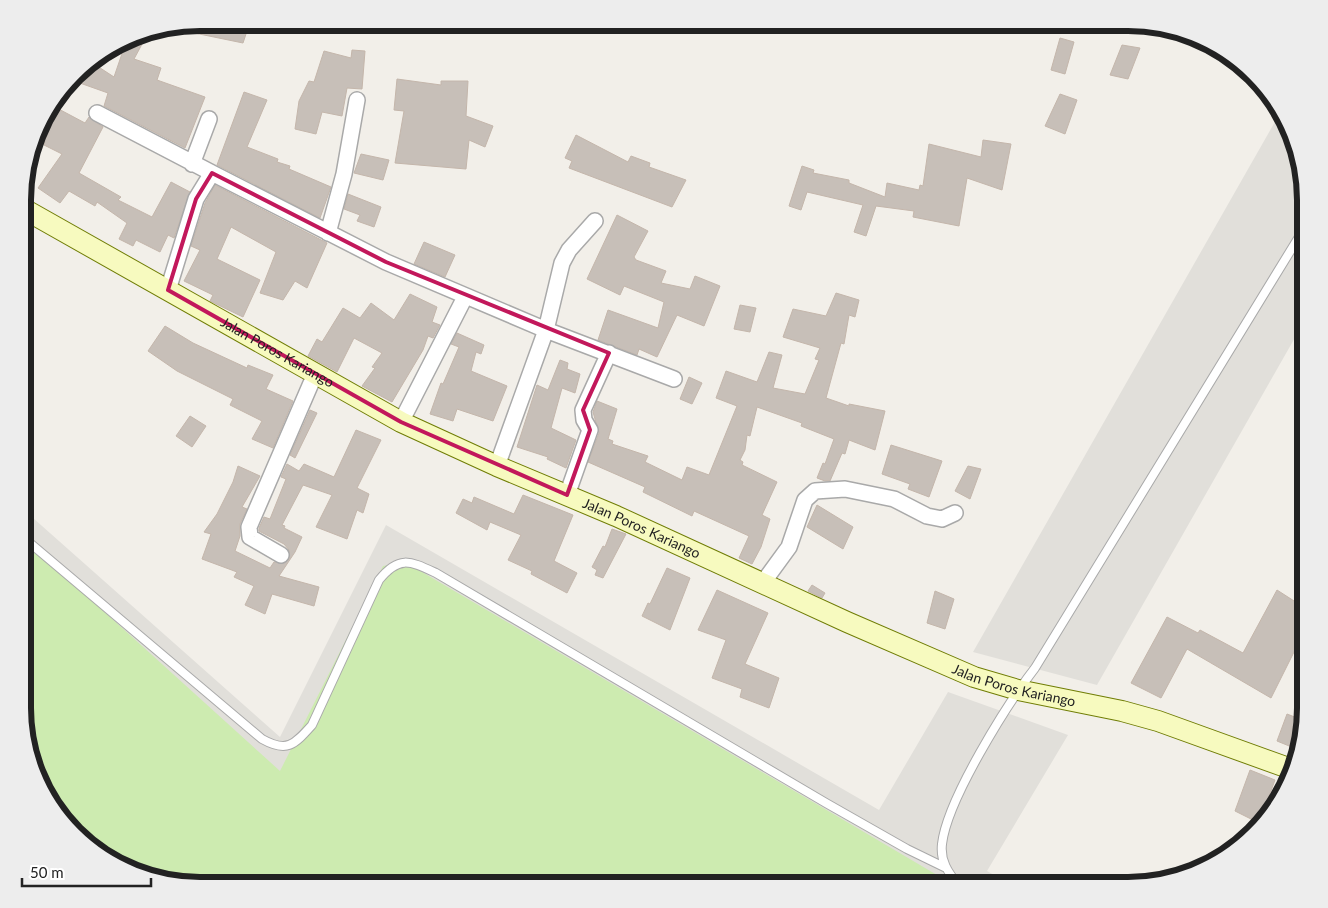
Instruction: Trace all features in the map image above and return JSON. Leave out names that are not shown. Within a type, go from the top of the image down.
[{"type":"main road","name":"Jalan Poros Kariango","points":[[31,213],[401,422],[960,672],[1018,690],[1149,718],[1286,767]]},
{"type":"street","points":[[328,232],[344,174],[356,100]]},
{"type":"street","points":[[97,113],[192,164],[386,262],[546,330],[674,379]]},
{"type":"street","points":[[192,164],[209,119]]},
{"type":"street","points":[[168,290],[196,199],[212,173]]},
{"type":"street","points":[[497,466],[546,330],[562,263],[569,250],[595,221]]},
{"type":"street","points":[[401,422],[465,297]]},
{"type":"street","points":[[567,495],[590,430],[584,420],[583,410],[609,353]]},
{"type":"street","points":[[282,555],[250,537],[249,527],[315,374]]},
{"type":"street","points":[[762,584],[789,547],[805,500],[815,491],[846,489],[894,499],[927,516],[935,518],[942,519],[955,513]]},
{"type":"lane","points":[[944,867],[942,844],[948,818],[968,776],[1018,690],[1035,668],[1296,242]]},
{"type":"lane","points":[[32,545],[262,740],[277,747],[287,745],[299,739],[312,725],[379,580],[389,568],[400,562],[415,563],[436,573],[826,803],[907,849],[944,867],[952,877]]},
{"type":"highlighted area","points":[[212,173],[386,262],[609,353],[583,410],[590,430],[567,495],[401,422],[168,290],[196,199]]},
{"type":"shaded area","points":[[1276,120],[1284,136],[1294,167],[1296,189],[1296,336],[1097,685],[973,652]]},
{"type":"shaded area","points":[[32,517],[280,737],[386,525],[879,810],[948,692],[1068,735],[987,871],[997,877],[189,876],[167,874],[146,868],[116,854],[97,842],[73,819],[54,792],[40,762],[34,741],[32,719]]},
{"type":"green space","points":[[32,546],[280,771],[383,566],[405,562],[940,877],[189,876],[167,874],[146,868],[116,854],[97,842],[73,819],[60,802],[44,772],[34,741],[32,719]]},
{"type":"building","points":[[247,31],[243,43],[189,32]]},
{"type":"building","points":[[1060,38],[1074,42],[1065,74],[1051,70]]},
{"type":"building","points":[[144,41],[134,59],[161,68],[157,80],[205,97],[185,148],[104,106],[108,93],[79,83],[97,66],[114,77],[123,50]]},
{"type":"building","points":[[1122,45],[1140,48],[1128,79],[1110,75]]},
{"type":"building","points":[[352,50],[365,51],[362,89],[347,88],[342,116],[322,112],[316,134],[295,129],[299,101],[309,81],[314,82],[324,51],[351,58]]},
{"type":"building","points":[[397,79],[441,85],[441,81],[468,81],[466,116],[493,126],[485,147],[469,140],[466,169],[395,163],[404,111],[394,110]]},
{"type":"building","points":[[244,92],[267,100],[247,147],[278,159],[277,162],[290,166],[289,169],[331,187],[320,218],[217,165]]},
{"type":"building","points":[[1060,94],[1077,100],[1065,134],[1045,126]]},
{"type":"building","points":[[58,109],[85,123],[89,117],[103,127],[79,173],[121,197],[118,200],[152,217],[171,182],[190,192],[174,238],[168,235],[160,252],[136,240],[133,246],[119,239],[127,223],[97,202],[95,206],[69,191],[60,203],[38,188],[62,154],[44,145],[45,141],[42,140],[44,136]]},
{"type":"building","points":[[576,135],[628,162],[631,156],[650,163],[649,167],[686,180],[672,207],[569,168],[572,161],[565,158]]},
{"type":"building","points":[[983,140],[1011,144],[1002,190],[967,178],[959,226],[913,217],[914,211],[876,206],[866,236],[854,232],[863,205],[807,192],[801,210],[789,206],[802,166],[814,170],[813,173],[849,180],[849,183],[885,197],[887,183],[919,190],[920,185],[923,186],[929,144],[981,157]]},
{"type":"building","points":[[361,154],[389,160],[383,180],[354,173]]},
{"type":"building","points":[[215,185],[327,243],[307,288],[295,281],[283,300],[260,293],[276,252],[231,227],[217,259],[260,280],[243,317],[210,301],[213,295],[184,281],[200,250],[191,246],[205,203]]},
{"type":"building","points":[[348,194],[381,207],[374,227],[357,221],[360,215],[344,209]]},
{"type":"building","points":[[617,215],[648,231],[634,257],[636,260],[666,271],[661,283],[690,289],[695,276],[720,286],[704,326],[677,315],[657,357],[639,349],[637,355],[598,340],[608,310],[658,328],[664,302],[624,286],[620,295],[587,279]]},
{"type":"building","points":[[424,242],[455,255],[445,277],[414,264]]},
{"type":"building","points":[[836,293],[859,300],[855,317],[849,315],[844,344],[841,343],[826,398],[849,406],[849,404],[885,411],[875,450],[849,440],[845,454],[842,453],[830,481],[825,481],[817,478],[823,463],[825,464],[834,439],[801,426],[802,423],[757,407],[750,436],[747,435],[745,450],[740,460],[743,462],[742,465],[777,482],[762,515],[770,519],[761,547],[752,564],[739,558],[749,536],[694,511],[692,516],[643,492],[645,487],[588,462],[599,433],[593,412],[597,401],[617,409],[608,439],[613,441],[612,444],[648,456],[645,462],[682,480],[687,467],[709,475],[737,406],[716,398],[726,371],[757,382],[769,352],[782,355],[773,388],[805,394],[819,360],[815,359],[820,348],[783,337],[793,309],[826,316]]},
{"type":"building","points":[[410,294],[437,307],[432,322],[440,325],[433,338],[428,336],[423,350],[392,402],[362,386],[375,368],[372,367],[382,353],[354,338],[337,372],[308,356],[317,339],[322,342],[343,308],[360,318],[371,303],[394,320]]},
{"type":"building","points":[[740,305],[756,308],[750,332],[734,329]]},
{"type":"building","points":[[165,326],[193,343],[247,368],[248,365],[273,375],[266,389],[293,401],[273,448],[252,439],[262,421],[230,405],[233,399],[177,371],[148,351]]},
{"type":"building","points":[[457,333],[484,345],[481,354],[476,352],[471,371],[507,386],[493,421],[457,409],[453,421],[430,414],[441,383],[443,384],[459,347],[451,344]]},
{"type":"building","points":[[560,360],[568,363],[567,369],[580,374],[575,393],[562,388],[551,428],[576,440],[566,468],[547,459],[548,457],[517,447],[537,385],[548,390]]},
{"type":"building","points":[[689,377],[702,383],[692,404],[680,399]]},
{"type":"building","points":[[310,410],[317,413],[295,458],[290,455]]},
{"type":"building","points":[[190,416],[206,426],[192,447],[176,436]]},
{"type":"building","points":[[356,430],[381,440],[357,488],[369,494],[363,513],[357,510],[347,539],[316,527],[332,495],[303,485],[282,525],[285,526],[284,528],[302,537],[295,552],[279,576],[319,587],[314,606],[272,594],[265,614],[245,605],[254,586],[234,577],[237,572],[202,559],[211,534],[204,532],[217,514],[233,482],[238,466],[260,476],[242,507],[247,509],[240,524],[240,536],[235,551],[270,568],[274,562],[285,563],[289,559],[289,550],[284,544],[259,531],[259,528],[264,517],[270,519],[286,479],[281,477],[287,464],[299,471],[304,464],[334,477]]},
{"type":"building","points":[[891,445],[942,461],[929,497],[908,489],[910,484],[882,474]]},
{"type":"building","points":[[968,466],[981,469],[970,499],[955,491]]},
{"type":"building","points":[[523,495],[573,515],[554,561],[577,573],[567,593],[531,574],[532,571],[508,560],[521,535],[490,522],[487,530],[456,513],[463,499],[472,503],[474,497],[514,514]]},
{"type":"building","points":[[817,505],[853,527],[843,549],[807,527]]},
{"type":"building","points":[[612,529],[626,534],[603,578],[595,575],[597,570],[592,567],[603,546],[605,547]]},
{"type":"building","points":[[667,568],[690,578],[670,630],[642,616],[648,603],[650,604]]},
{"type":"building","points":[[812,585],[825,593],[822,598],[808,591]]},
{"type":"building","points":[[717,590],[768,613],[745,664],[779,678],[769,708],[740,697],[742,689],[712,678],[726,640],[698,630]]},
{"type":"building","points":[[1277,590],[1296,602],[1296,648],[1271,698],[1187,649],[1161,698],[1131,683],[1167,617],[1198,633],[1200,630],[1243,653]]},
{"type":"building","points":[[935,591],[954,599],[945,629],[927,623]]},
{"type":"building","points":[[1287,714],[1296,718],[1292,747],[1277,741]]},
{"type":"building","points":[[1250,770],[1275,780],[1266,805],[1253,820],[1235,811]]}]
